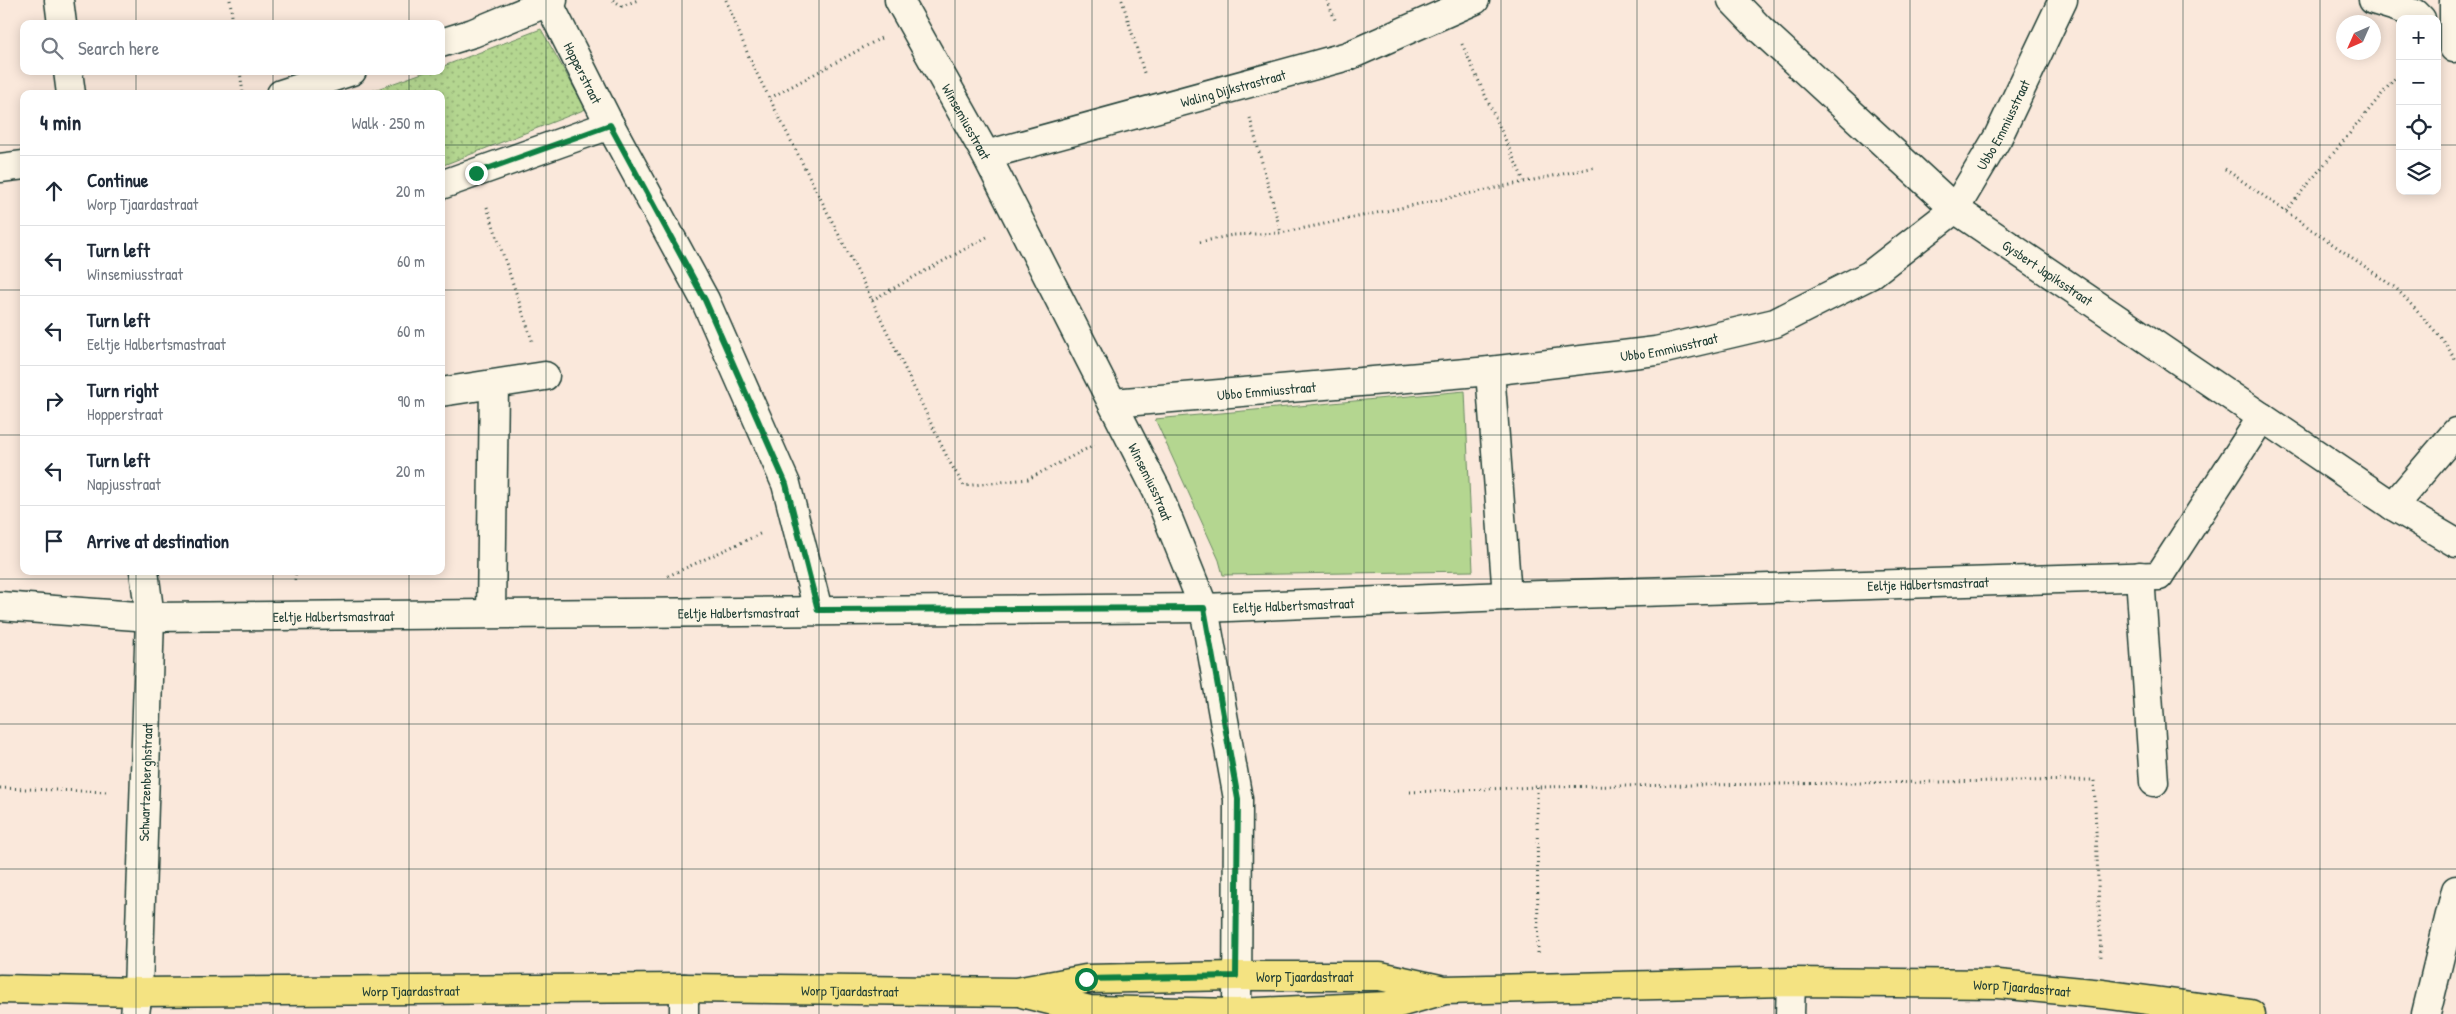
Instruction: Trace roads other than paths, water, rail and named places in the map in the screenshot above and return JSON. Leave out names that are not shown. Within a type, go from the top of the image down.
[{"type":"main road","name":"Worp Tjaardastraat","points":[[0,989],[137,1003],[684,1001],[1016,992],[1086,979],[1380,976],[1444,990],[1790,982],[1998,984],[2103,994],[2252,1014]]},
{"type":"main road","name":"Worp Tjaardastraat","points":[[1016,992],[1090,1010],[1237,1013],[1388,1006],[1444,990]]},
{"type":"street","points":[[58,0],[61,20]]},
{"type":"street","name":"Waling Dijkstrastraat","points":[[986,155],[1348,56],[1475,0]]},
{"type":"street","name":"Gysbert Japiksstraat","points":[[1732,0],[1760,30],[1955,208],[2393,506],[2456,544]]},
{"type":"street","name":"Ubbo Emmiusstraat","points":[[1113,403],[1490,371],[1656,352],[1775,323],[1870,275],[1955,208],[1998,137],[2063,0]]},
{"type":"street","points":[[2373,0],[2415,15]]},
{"type":"street","points":[[2449,44],[2454,0]]},
{"type":"street","points":[[445,42],[550,1]]},
{"type":"street","name":"Hopperstraat","points":[[550,1],[610,125],[705,300],[786,484],[818,610]]},
{"type":"street","name":"Winsemiusstraat","points":[[905,10],[986,155],[1158,491],[1204,608],[1238,799],[1237,1013]]},
{"type":"street","points":[[69,75],[70,90]]},
{"type":"street","points":[[293,90],[340,75]]},
{"type":"street","points":[[445,185],[610,125]]},
{"type":"street","points":[[0,168],[20,166]]},
{"type":"street","points":[[1490,371],[1506,596]]},
{"type":"street","points":[[445,391],[544,376]]},
{"type":"street","points":[[491,613],[494,385]]},
{"type":"street","name":"Eeltje Halbertsmastraat","points":[[0,606],[150,617],[1204,608],[1506,596],[2159,576],[2262,417]]},
{"type":"street","points":[[2393,506],[2456,432]]},
{"type":"street","name":"Schwartzenberghstraat","points":[[137,1003],[150,617],[145,575]]},
{"type":"street","points":[[2140,576],[2154,782]]},
{"type":"street","points":[[2426,1014],[2456,890]]},
{"type":"street","points":[[1790,982],[1790,1014]]}]
